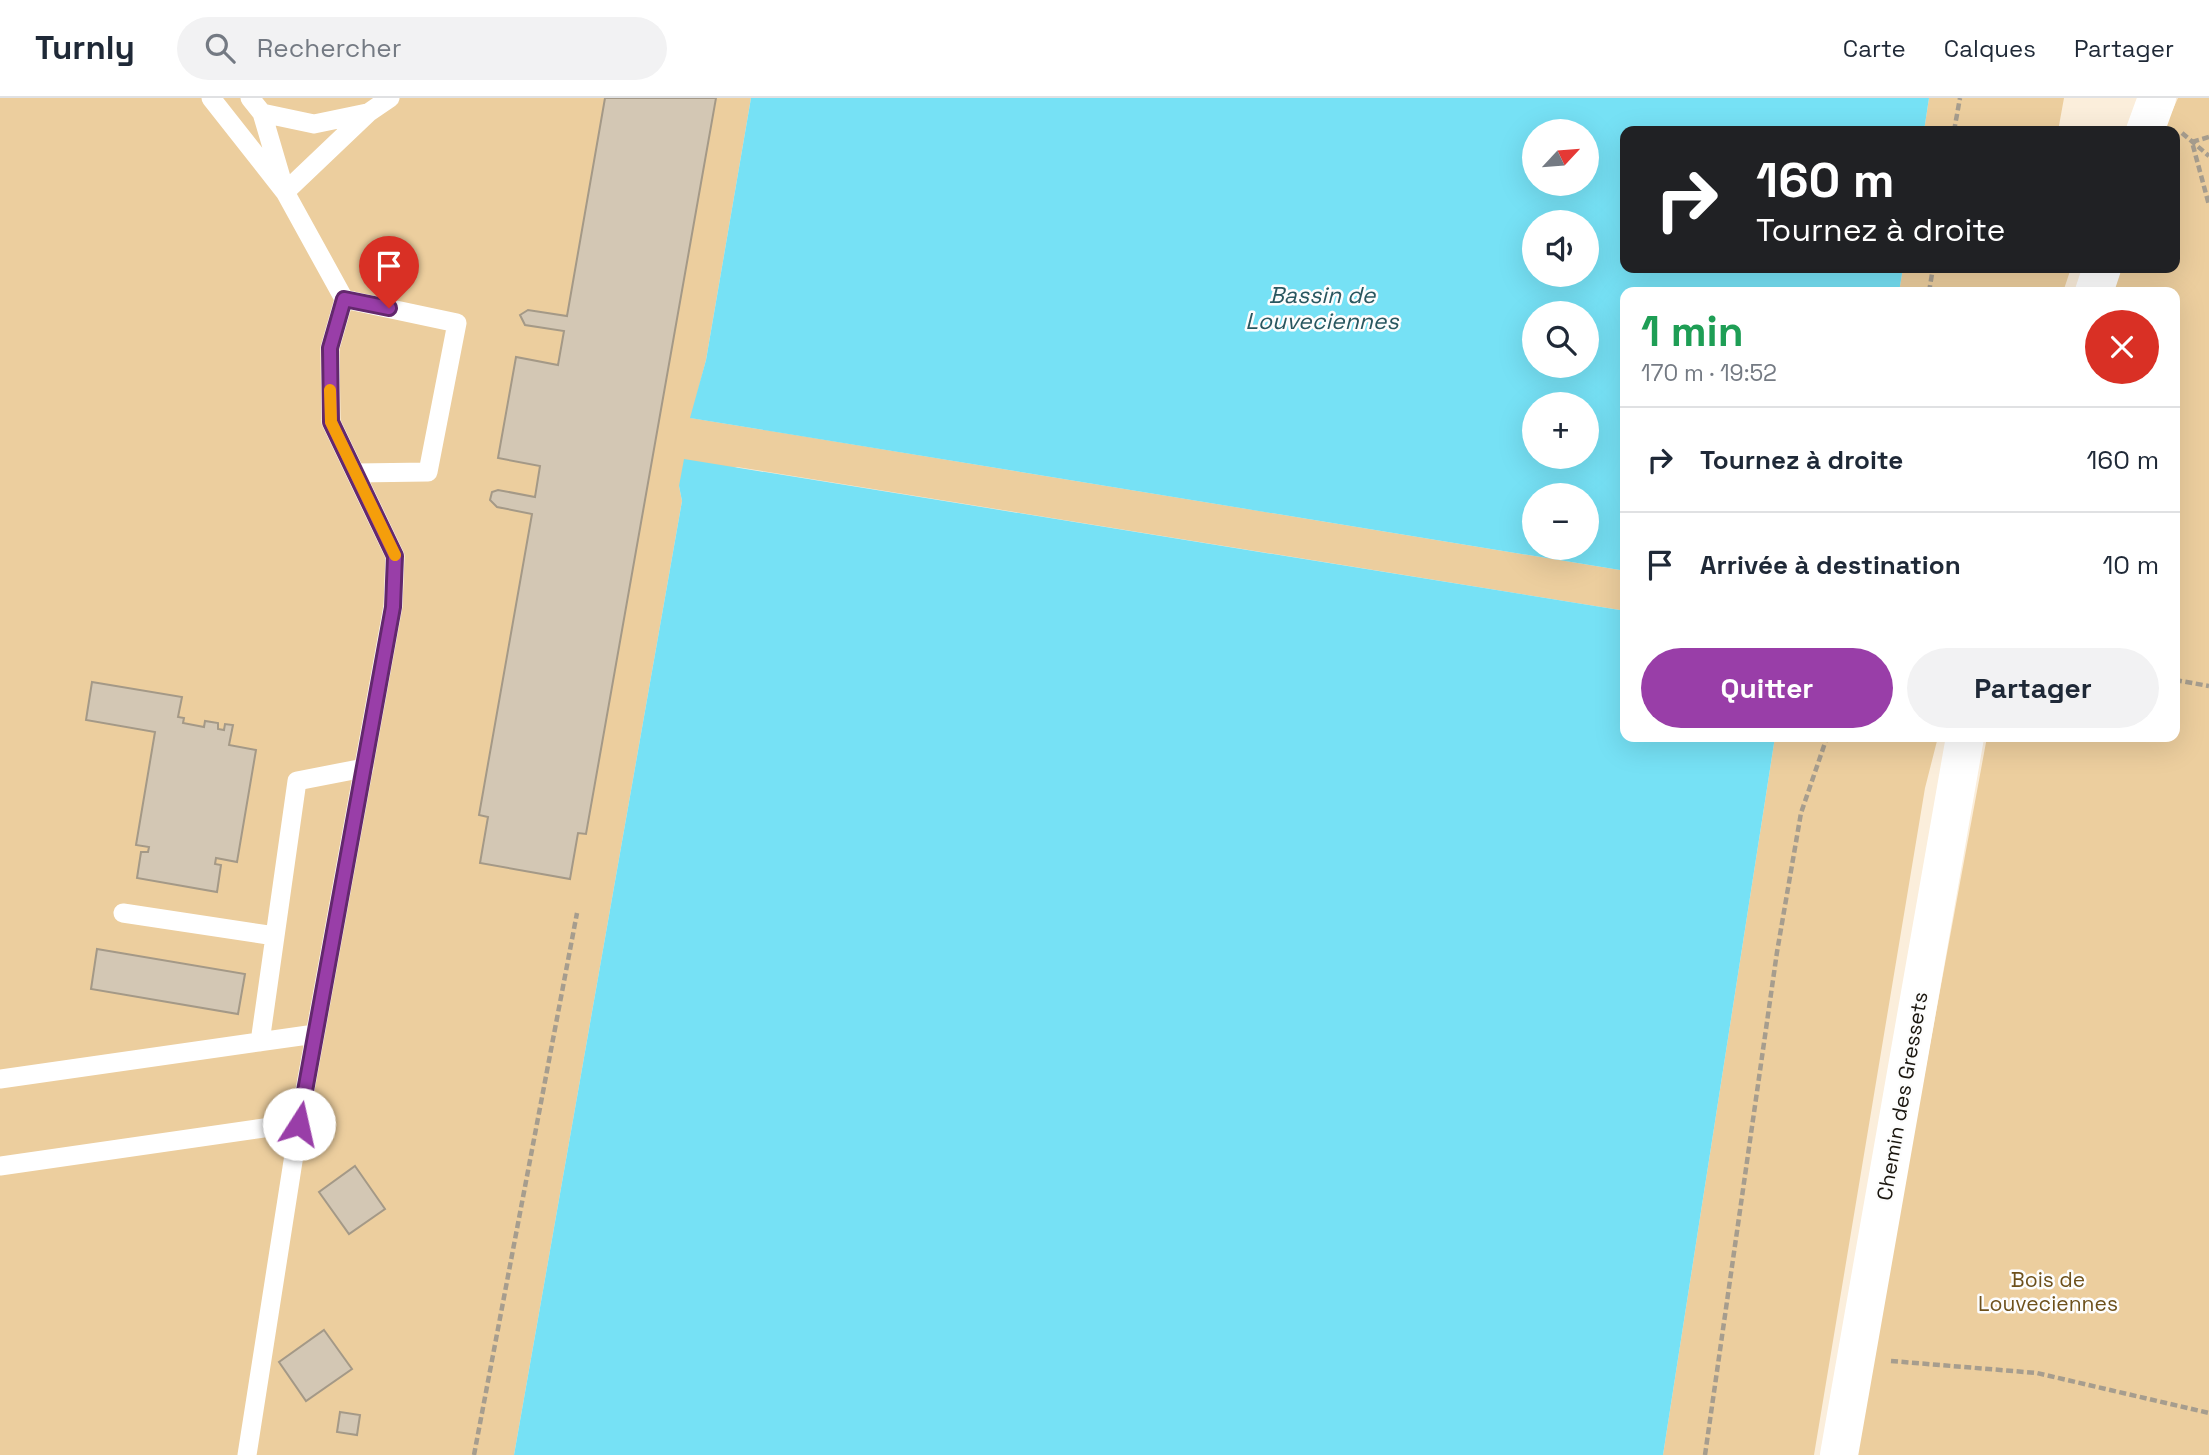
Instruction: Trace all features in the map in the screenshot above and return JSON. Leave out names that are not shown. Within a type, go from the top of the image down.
[{"type":"street","points":[[2147,126],[2157,98]]},
{"type":"street","name":"Chemin des Gressets","points":[[1839,1455],[1964,742]]},
{"type":"lane","points":[[211,98],[285,192],[344,299],[330,348],[331,422],[395,556],[393,607],[299,1124],[247,1455]]},
{"type":"lane","points":[[285,192],[368,113],[390,98]]},
{"type":"lane","points":[[256,106],[285,192]]},
{"type":"lane","points":[[256,106],[314,124],[368,113]]},
{"type":"lane","points":[[344,299],[457,323],[429,472],[356,473]]},
{"type":"lane","points":[[260,1042],[297,781],[364,768]]},
{"type":"lane","points":[[123,913],[275,936]]},
{"type":"lane","points":[[0,1079],[315,1034]]},
{"type":"lane","points":[[0,1166],[299,1124]]},
{"type":"path","points":[[1955,126],[1960,98]]},
{"type":"path","points":[[2209,137],[2192,142],[2209,205]]},
{"type":"path","points":[[2180,681],[2209,686]]},
{"type":"path","points":[[1705,1455],[1777,952],[1801,813],[1825,742]]},
{"type":"path","points":[[474,1455],[577,913]]},
{"type":"path","points":[[1856,1357],[2037,1373],[2209,1413]]},
{"type":"green space","points":[[0,98],[751,98],[706,360],[691,418],[1522,554],[1522,560],[1559,560],[1620,570],[1620,610],[737,467],[679,486],[682,501],[514,1455],[0,1455]]},
{"type":"green space","points":[[1929,98],[2064,98],[2059,126],[1925,126]]},
{"type":"green space","name":"Bois de Louveciennes","points":[[2178,98],[2209,98],[2209,1455],[1854,1455],[1986,742],[2180,742],[2180,287],[2115,287],[2119,273],[2180,273],[2180,126],[2165,126]]},
{"type":"green space","points":[[1902,273],[2069,273],[2065,287],[1900,287]]},
{"type":"green space","points":[[1774,742],[1937,742],[1925,788],[1814,1455],[1663,1455]]},
{"type":"water","name":"Bassin de Louveciennes","points":[[751,98],[1929,98],[1925,126],[1620,126],[1620,273],[1902,273],[1900,287],[1620,287],[1620,570],[1559,560],[1599,560],[1599,483],[1522,483],[1522,554],[690,418],[706,360]]},
{"type":"water","points":[[684,459],[1620,610],[1620,742],[1774,742],[1663,1455],[514,1455],[682,501],[679,486]]},
{"type":"building","points":[[605,98],[716,98],[586,834],[578,833],[570,879],[480,863],[488,817],[479,815],[532,514],[497,507],[490,500],[492,492],[498,490],[535,497],[540,466],[498,458],[516,357],[558,365],[564,331],[525,325],[520,315],[528,310],[567,316]]},
{"type":"building","points":[[92,682],[182,697],[178,717],[184,718],[183,723],[204,727],[205,721],[218,723],[218,729],[224,730],[225,724],[233,725],[229,745],[256,750],[237,862],[216,858],[215,864],[221,865],[217,892],[137,878],[141,852],[148,852],[149,847],[136,845],[155,732],[86,720]]},
{"type":"building","points":[[97,949],[245,974],[238,1014],[91,989]]},
{"type":"building","points":[[355,1166],[385,1209],[349,1234],[319,1192]]},
{"type":"building","points":[[324,1330],[352,1369],[306,1401],[279,1362]]},
{"type":"building","points":[[340,1412],[360,1415],[357,1435],[337,1432]]},
{"type":"slow traffic","points":[[330,390],[331,422],[395,555]]},
{"type":"route","points":[[299,1124],[393,607],[395,556],[331,422],[330,348],[344,299],[389,308]]}]
